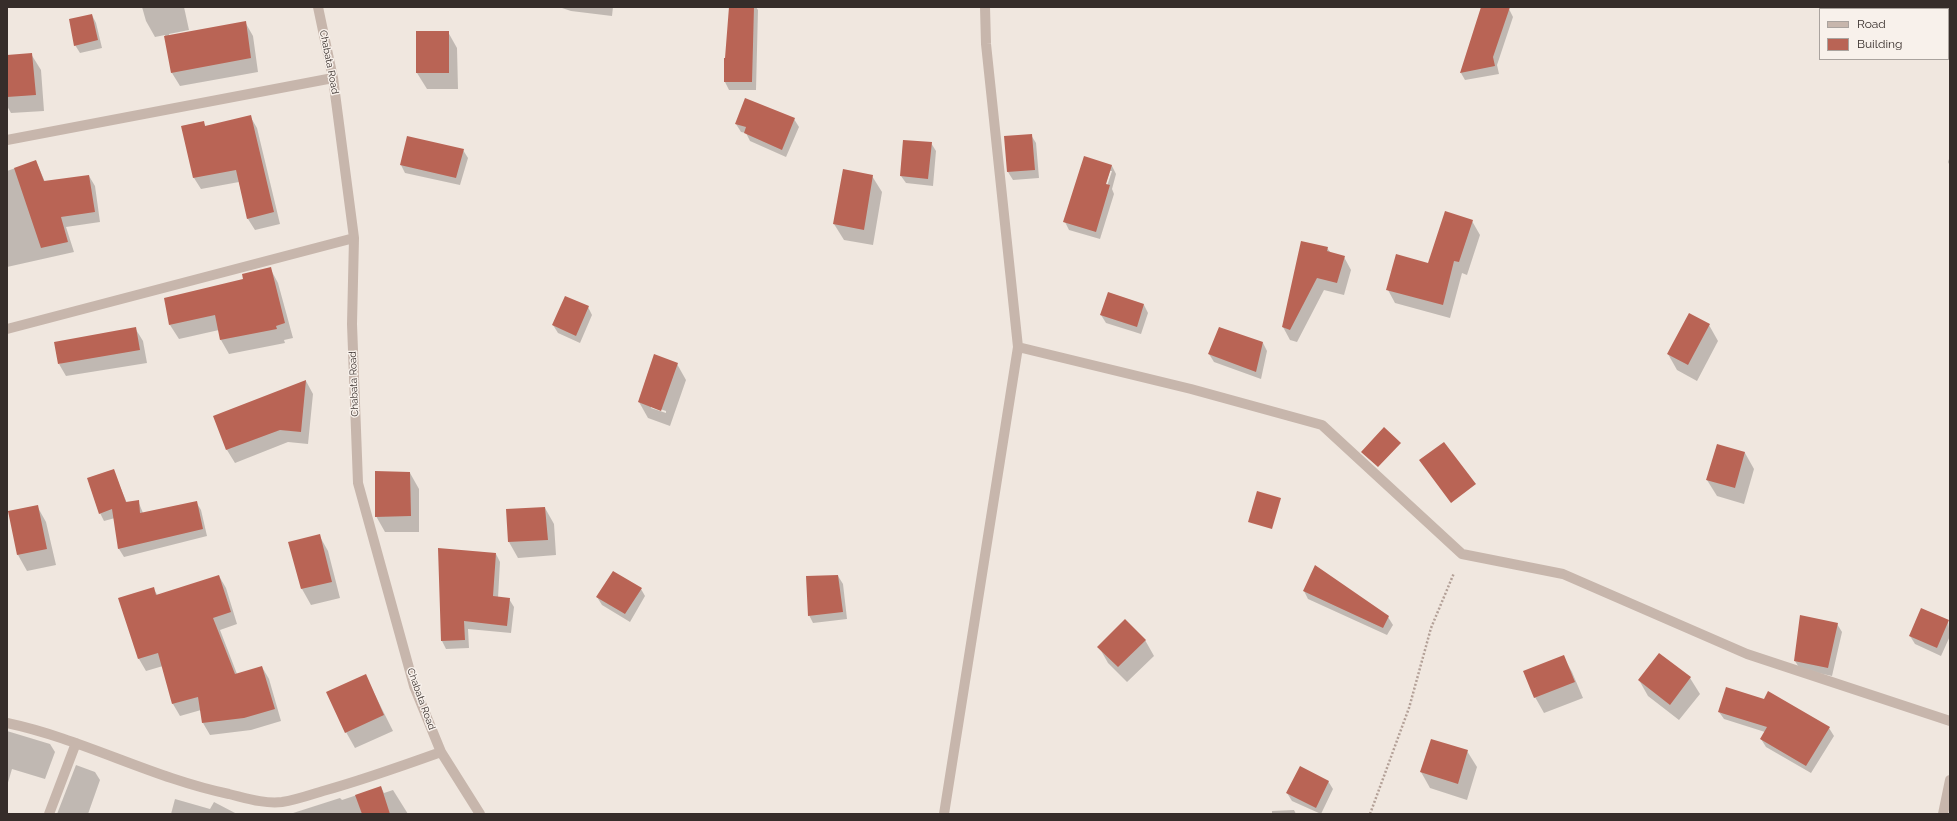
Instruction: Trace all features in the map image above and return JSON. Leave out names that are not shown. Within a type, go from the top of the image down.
[{"type":"street","name":"Chabata Road","points":[[318,7],[333,78],[354,238],[352,324],[358,483],[414,686],[441,752],[480,814]]},
{"type":"street","points":[[944,814],[1018,347],[986,44],[985,7]]},
{"type":"street","points":[[7,140],[333,78]]},
{"type":"street","points":[[7,329],[354,238]]},
{"type":"street","points":[[1018,347],[1191,389],[1322,425],[1462,554],[1563,574],[1747,654],[1950,721]]},
{"type":"street","points":[[7,723],[76,743],[158,774],[204,789],[260,802],[282,802],[307,796],[350,784],[441,752]]},
{"type":"street","points":[[49,814],[76,743]]},
{"type":"street","points":[[1943,814],[1950,780]]},
{"type":"path","points":[[1370,814],[1409,708],[1431,628],[1462,554]]},
{"type":"building","points":[[729,7],[754,7],[752,82],[724,82],[724,58]]},
{"type":"building","points":[[1481,7],[1510,7],[1493,57],[1495,66],[1460,73]]},
{"type":"building","points":[[92,14],[98,40],[74,46],[69,19]]},
{"type":"building","points":[[246,21],[251,58],[171,73],[164,36]]},
{"type":"building","points":[[416,31],[449,31],[449,73],[416,73]]},
{"type":"building","points":[[32,53],[36,95],[7,97],[7,55]]},
{"type":"building","points":[[745,98],[795,118],[782,150],[744,133],[746,127],[735,124]]},
{"type":"building","points":[[251,115],[274,212],[247,219],[236,170],[193,178],[181,126],[204,121],[205,126]]},
{"type":"building","points":[[1032,134],[1035,170],[1007,172],[1004,136]]},
{"type":"building","points":[[407,136],[464,149],[456,178],[400,165]]},
{"type":"building","points":[[903,140],[932,142],[928,179],[900,176]]},
{"type":"building","points":[[1084,156],[1112,165],[1106,184],[1110,185],[1096,232],[1063,222]]},
{"type":"building","points":[[36,160],[44,181],[89,175],[95,212],[61,217],[68,242],[41,248],[14,168]]},
{"type":"building","points":[[843,169],[873,175],[864,230],[833,224]]},
{"type":"building","points":[[1445,211],[1473,220],[1459,262],[1454,261],[1443,305],[1386,290],[1396,254],[1428,263]]},
{"type":"building","points":[[1301,241],[1328,247],[1327,251],[1345,256],[1337,283],[1317,278],[1290,330],[1282,327]]},
{"type":"building","points":[[271,267],[285,323],[276,326],[277,329],[220,340],[215,315],[169,325],[164,298],[243,279],[242,274]]},
{"type":"building","points":[[1108,292],[1144,304],[1137,327],[1100,315]]},
{"type":"building","points":[[565,296],[589,306],[576,336],[552,325]]},
{"type":"building","points":[[1689,313],[1710,324],[1688,365],[1667,354]]},
{"type":"building","points":[[136,327],[140,350],[58,364],[54,342]]},
{"type":"building","points":[[1219,327],[1263,342],[1256,372],[1208,354]]},
{"type":"building","points":[[654,354],[678,363],[661,411],[638,402]]},
{"type":"building","points":[[306,380],[301,432],[280,430],[226,450],[213,416]]},
{"type":"building","points":[[1384,427],[1401,443],[1378,467],[1361,452]]},
{"type":"building","points":[[1444,442],[1476,484],[1451,503],[1419,460]]},
{"type":"building","points":[[1717,444],[1745,452],[1735,488],[1706,480]]},
{"type":"building","points":[[114,469],[126,502],[139,500],[140,513],[197,501],[203,529],[118,549],[112,509],[99,514],[87,478]]},
{"type":"building","points":[[375,471],[410,472],[411,516],[375,517]]},
{"type":"building","points":[[1257,491],[1281,498],[1272,529],[1248,522]]},
{"type":"building","points":[[38,505],[47,549],[17,555],[8,511]]},
{"type":"building","points":[[545,507],[548,540],[508,542],[506,509]]},
{"type":"building","points":[[320,534],[332,582],[301,589],[288,542]]},
{"type":"building","points":[[438,548],[496,553],[493,596],[510,598],[507,626],[464,621],[465,640],[441,641]]},
{"type":"building","points":[[1315,565],[1389,616],[1383,628],[1303,591]]},
{"type":"building","points":[[613,571],[642,588],[625,614],[596,597]]},
{"type":"building","points":[[219,575],[231,612],[213,618],[235,674],[262,666],[275,709],[244,718],[202,723],[198,697],[172,704],[158,653],[138,659],[118,598],[154,587],[156,595]]},
{"type":"building","points":[[838,575],[843,612],[808,616],[806,576]]},
{"type":"building","points":[[1921,608],[1949,620],[1937,648],[1909,636]]},
{"type":"building","points":[[1800,615],[1838,623],[1828,668],[1794,661]]},
{"type":"building","points":[[1125,619],[1146,640],[1118,667],[1097,647]]},
{"type":"building","points":[[1659,653],[1691,677],[1670,705],[1638,680]]},
{"type":"building","points":[[1564,655],[1575,682],[1534,698],[1523,671]]},
{"type":"building","points":[[366,674],[384,715],[345,733],[326,692]]},
{"type":"building","points":[[1726,687],[1764,699],[1768,691],[1830,727],[1806,766],[1760,739],[1767,727],[1718,712]]},
{"type":"building","points":[[1431,739],[1468,750],[1458,784],[1420,772]]},
{"type":"building","points":[[1300,766],[1329,781],[1316,808],[1286,793]]},
{"type":"building","points":[[381,786],[390,814],[362,814],[355,795]]}]
